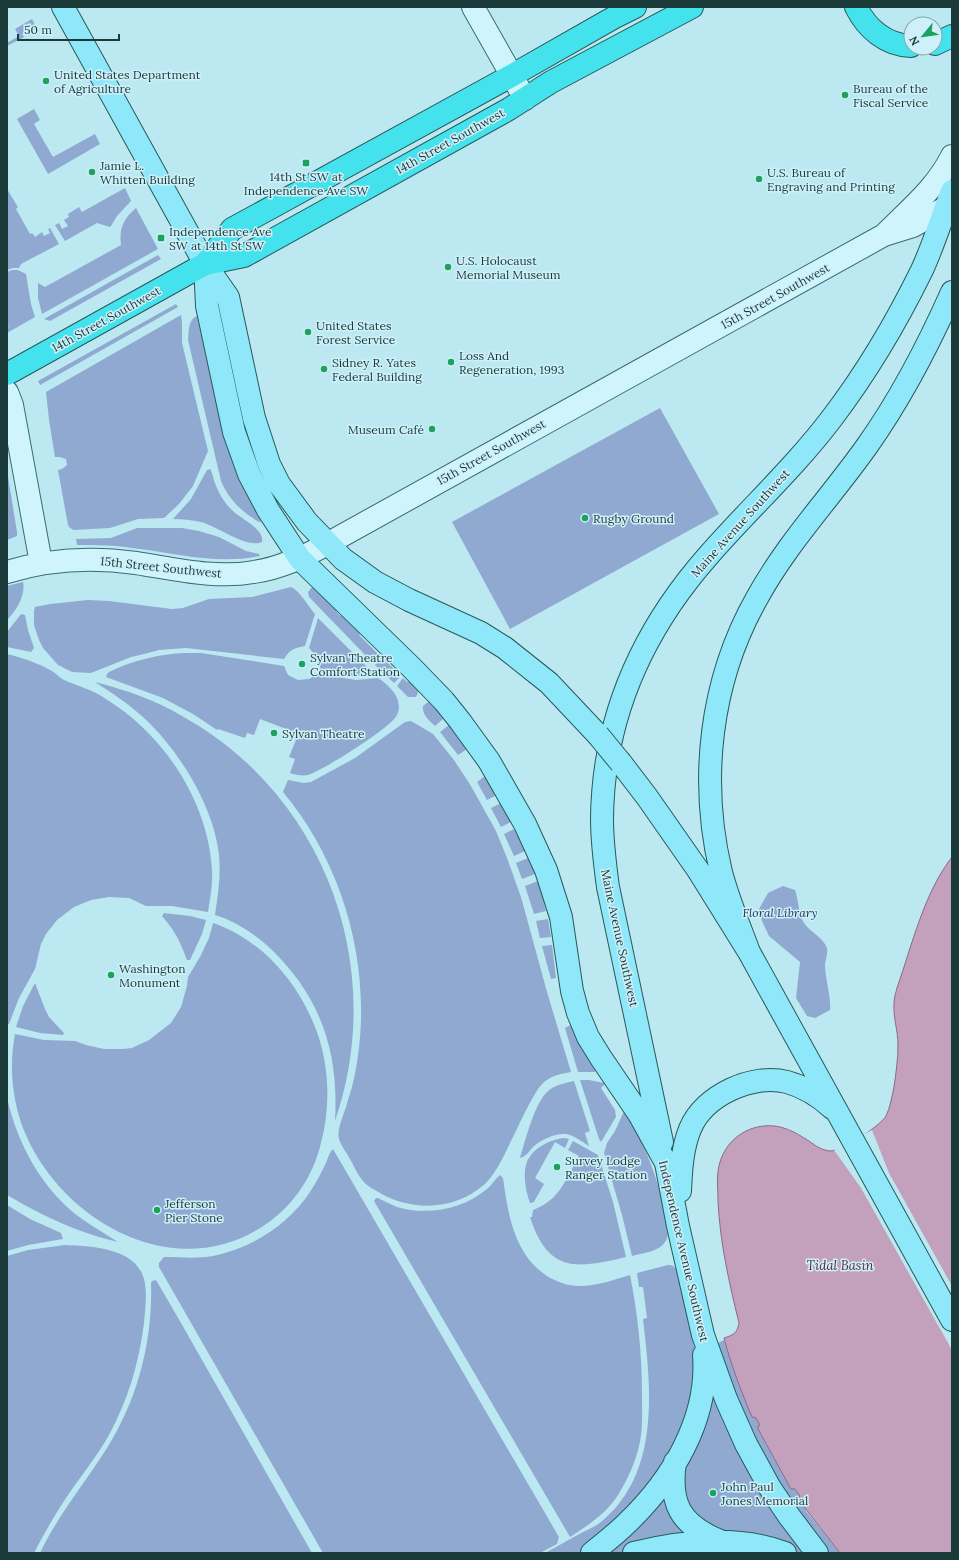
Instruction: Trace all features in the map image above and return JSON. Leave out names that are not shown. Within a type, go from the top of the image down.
[{"type":"highway","name":"14th Street Southwest","points":[[205,264],[232,229],[511,76],[620,12],[635,7]]},
{"type":"highway","name":"14th Street Southwest","points":[[7,374],[205,264],[244,256],[517,104],[551,82],[692,7]]},
{"type":"highway","points":[[856,7],[863,20],[873,31],[888,40],[903,44]]},
{"type":"main road","name":"Independence Avenue Southwest","points":[[63,7],[205,264],[228,297],[254,418],[269,464],[292,504],[327,544],[343,559],[375,582],[409,600],[474,630],[505,648],[528,665],[549,684],[598,735],[621,763],[698,870],[749,952],[952,1320]]},
{"type":"main road","points":[[473,7],[511,76],[517,104]]},
{"type":"main road","points":[[884,235],[926,195],[952,156]]},
{"type":"main road","name":"15th Street Southwest","points":[[7,572],[41,563],[79,560],[117,561],[183,571],[237,574],[268,570],[300,559],[884,235],[913,226],[950,201]]},
{"type":"main road","name":"Maine Avenue Southwest","points":[[666,1163],[604,862],[602,820],[603,795],[611,742],[623,695],[653,631],[666,610],[693,573],[802,455],[834,416],[863,374],[892,326],[922,270],[950,201]]},
{"type":"main road","name":"Independence Avenue Southwest","points":[[205,264],[207,306],[234,432],[241,456],[261,498],[300,559],[444,701],[475,741],[502,781],[537,847],[561,916],[572,991],[578,1013],[588,1037],[639,1114],[666,1163],[678,1226],[703,1335],[726,1399],[749,1449],[783,1507],[817,1553]]},
{"type":"main road","points":[[749,952],[726,889],[715,841],[710,785],[710,760],[712,735],[721,687],[736,640],[757,596],[784,554],[841,481],[908,383],[932,337],[952,292]]},
{"type":"main road","points":[[7,392],[12,405],[41,563]]},
{"type":"main road","points":[[678,1226],[681,1164],[686,1142],[690,1128],[696,1118],[712,1101],[732,1088],[742,1085],[765,1081],[786,1082],[816,1095],[837,1113]]},
{"type":"main road","points":[[592,1553],[628,1522],[642,1506],[675,1462],[692,1429],[702,1398],[704,1380],[703,1335]]},
{"type":"main road","points":[[675,1462],[675,1496],[680,1511],[696,1530],[723,1542]]},
{"type":"main road","points":[[634,1553],[691,1542],[752,1544],[785,1553]]},
{"type":"green space","points":[[32,19],[37,29],[33,31],[30,26],[25,29],[26,32],[22,34],[24,37],[7,46],[7,43],[19,36],[15,29]]},
{"type":"green space","points":[[34,109],[40,120],[34,124],[53,157],[95,134],[100,144],[48,174],[17,119]]},
{"type":"green space","points":[[125,188],[131,201],[117,216],[110,227],[97,223],[65,241],[55,225],[59,223],[62,229],[68,226],[64,220],[69,217],[68,214],[79,207],[82,212]]},
{"type":"green space","points":[[7,189],[18,207],[16,209],[30,234],[32,233],[35,237],[42,232],[44,236],[50,233],[48,229],[50,228],[59,244],[21,264],[19,268],[7,270]]},
{"type":"green space","points":[[136,208],[158,249],[42,314],[38,298],[38,283],[45,287],[121,245],[121,229],[125,220]]},
{"type":"green space","points":[[158,255],[161,259],[50,321],[44,319]]},
{"type":"green space","points":[[18,270],[26,274],[31,304],[35,317],[7,333],[7,327],[9,327],[7,324],[7,272]]},
{"type":"green space","points":[[176,304],[178,307],[40,385],[38,381]]},
{"type":"green space","points":[[181,315],[182,343],[208,451],[193,486],[179,504],[164,518],[138,519],[110,528],[74,530],[70,528],[68,525],[58,470],[67,465],[66,459],[55,457],[46,392]]},
{"type":"green space","points":[[197,316],[225,441],[238,476],[261,522],[242,510],[232,500],[221,481],[188,340],[190,323]]},
{"type":"green space","name":"Rugby Ground","points":[[660,408],[719,514],[510,629],[452,522]]},
{"type":"green space","points":[[210,469],[218,491],[225,502],[234,512],[257,529],[262,538],[262,542],[256,543],[240,540],[201,522],[173,519],[191,499],[207,470]]},
{"type":"green space","points":[[7,470],[17,536],[7,540]]},
{"type":"green space","points":[[137,528],[182,528],[199,531],[219,537],[246,551],[259,554],[260,556],[211,559],[118,546],[77,545],[76,539],[111,538]]},
{"type":"green space","points":[[23,582],[24,587],[20,602],[7,620],[7,586]]},
{"type":"green space","points":[[313,586],[337,610],[336,611],[340,616],[342,614],[361,632],[359,635],[378,654],[371,661],[309,597],[308,592]]},
{"type":"green space","points":[[291,587],[301,595],[315,614],[305,646],[298,647],[288,653],[284,659],[186,648],[159,650],[131,657],[91,673],[72,672],[58,665],[43,648],[34,625],[35,607],[50,604],[88,600],[109,601],[172,609],[183,608],[209,599],[252,597]]},
{"type":"green space","points":[[21,614],[25,615],[34,648],[31,652],[7,647],[7,632]]},
{"type":"green space","points":[[318,618],[372,672],[372,675],[346,676],[321,671],[318,658],[309,648]]},
{"type":"green space","points":[[201,653],[284,666],[288,675],[298,680],[309,679],[318,674],[356,680],[378,678],[395,694],[399,704],[399,709],[397,715],[383,729],[327,766],[308,775],[290,773],[295,759],[289,757],[296,740],[292,737],[294,732],[260,719],[254,735],[247,733],[245,738],[218,729],[217,730],[193,714],[163,698],[106,677],[109,672],[137,661],[156,656]]},
{"type":"green space","points":[[7,654],[25,659],[41,666],[52,671],[64,680],[101,696],[127,714],[146,731],[164,751],[179,772],[192,795],[202,819],[209,844],[212,870],[208,912],[172,906],[146,906],[129,898],[109,897],[91,900],[74,907],[57,920],[46,934],[41,944],[35,969],[19,998],[9,1024],[7,1024]]},
{"type":"green space","points":[[382,657],[401,676],[394,683],[375,665]]},
{"type":"green space","points":[[403,678],[407,682],[410,680],[419,690],[416,697],[408,697],[397,686]]},
{"type":"green space","points":[[95,682],[118,688],[151,700],[182,716],[232,750],[274,791],[307,838],[332,890],[348,946],[354,1004],[350,1063],[335,1121],[334,1072],[330,1049],[315,1007],[289,968],[272,950],[245,929],[231,921],[215,915],[219,878],[219,855],[216,837],[210,818],[193,780],[170,746],[144,718]]},
{"type":"green space","points":[[428,702],[432,703],[442,714],[440,715],[443,719],[435,726],[426,717],[423,709],[423,706]]},
{"type":"green space","points":[[411,721],[433,734],[454,760],[471,786],[496,831],[521,897],[571,1072],[561,1074],[545,1081],[538,1089],[498,1166],[485,1184],[474,1193],[461,1199],[434,1205],[406,1203],[393,1199],[369,1186],[360,1177],[340,1142],[338,1135],[356,1066],[361,1020],[360,985],[356,950],[348,916],[337,883],[322,851],[304,820],[283,792],[288,780],[304,783],[311,782],[355,758],[405,722]]},
{"type":"green space","points":[[449,725],[467,749],[458,755],[440,732]]},
{"type":"green space","points":[[485,776],[497,795],[487,800],[477,782]]},
{"type":"green space","points":[[501,803],[511,822],[501,827],[491,808]]},
{"type":"green space","points":[[514,829],[525,851],[514,856],[504,834]]},
{"type":"green space","points":[[528,858],[535,874],[522,879],[516,863]]},
{"type":"green space","points":[[538,881],[546,911],[534,914],[525,886]]},
{"type":"green space","name":"Floral Library","points":[[783,886],[795,890],[804,923],[823,941],[827,948],[825,970],[830,998],[830,1010],[815,1018],[807,1016],[796,998],[800,962],[769,936],[762,921],[759,909],[768,893]]},
{"type":"green space","points":[[164,913],[190,916],[206,920],[202,934],[190,960],[187,960],[177,936],[162,916]]},
{"type":"green space","points":[[548,919],[551,937],[540,938],[536,921]]},
{"type":"green space","points":[[213,923],[232,931],[249,941],[265,954],[292,984],[303,1001],[312,1019],[323,1052],[327,1079],[326,1120],[317,1158],[307,1179],[294,1198],[269,1222],[234,1241],[198,1249],[162,1246],[126,1235],[94,1217],[65,1192],[41,1162],[23,1128],[16,1105],[12,1070],[13,1046],[15,1034],[44,1040],[75,1041],[104,1049],[132,1048],[149,1040],[171,1023],[181,1007],[188,977],[209,938]]},
{"type":"green space","points":[[552,945],[556,978],[551,979],[542,946]]},
{"type":"green space","points":[[35,983],[49,1017],[64,1033],[63,1035],[40,1033],[16,1027],[23,1006]]},
{"type":"green space","points":[[572,1024],[595,1072],[578,1072],[565,1028]]},
{"type":"green space","points":[[580,1080],[604,1083],[605,1084],[601,1088],[615,1110],[616,1117],[601,1142],[599,1139]]},
{"type":"green space","points":[[574,1081],[590,1131],[585,1133],[589,1146],[572,1136],[558,1134],[541,1141],[526,1155],[520,1158],[531,1122],[543,1096],[548,1091],[560,1084]]},
{"type":"green space","points":[[7,1098],[18,1133],[25,1149],[44,1180],[68,1207],[86,1222],[118,1242],[75,1229],[34,1210],[7,1195]]},
{"type":"green space","points":[[624,1111],[638,1135],[654,1173],[662,1199],[668,1227],[667,1239],[659,1248],[632,1256],[604,1153],[607,1143],[615,1131]]},
{"type":"green space","points":[[565,1138],[569,1139],[565,1148],[555,1142],[535,1178],[544,1184],[534,1202],[530,1203],[525,1179],[525,1169],[528,1159],[541,1146],[553,1140]]},
{"type":"green space","points":[[573,1141],[598,1155],[613,1202],[626,1257],[592,1264],[566,1262],[555,1257],[546,1249],[537,1235],[530,1217],[532,1217],[533,1210],[550,1201],[556,1195],[566,1181],[579,1156],[568,1150]]},
{"type":"green space","points":[[333,1149],[559,1537],[557,1544],[540,1553],[323,1553],[159,1267],[159,1263],[164,1257],[207,1257],[242,1247],[255,1241],[280,1225],[301,1204],[310,1192]]},
{"type":"green space","points":[[500,1175],[503,1178],[510,1219],[520,1245],[536,1267],[547,1276],[563,1283],[586,1286],[611,1281],[630,1275],[637,1320],[642,1381],[642,1431],[640,1442],[631,1470],[622,1489],[613,1502],[596,1519],[570,1537],[374,1201],[378,1198],[397,1207],[409,1210],[433,1211],[445,1209],[467,1202],[478,1196]]},
{"type":"green space","points":[[7,1205],[30,1219],[61,1233],[63,1239],[28,1245],[7,1251]]},
{"type":"green space","points":[[65,1245],[89,1246],[114,1251],[125,1256],[134,1263],[141,1272],[146,1289],[142,1338],[136,1367],[127,1395],[116,1422],[99,1452],[71,1490],[49,1525],[34,1553],[7,1553],[7,1256],[28,1250]]},
{"type":"green space","points":[[672,1265],[678,1272],[696,1355],[724,1340],[752,1417],[756,1417],[760,1425],[758,1429],[791,1489],[795,1488],[806,1511],[840,1553],[545,1553],[601,1522],[620,1502],[634,1479],[643,1454],[648,1428],[649,1400],[643,1319],[647,1318],[643,1287],[639,1287],[637,1273]]},
{"type":"green space","points":[[156,1280],[312,1553],[40,1553],[63,1512],[107,1448],[127,1410],[135,1389],[146,1347],[151,1304],[151,1283],[152,1281]]},
{"type":"water","name":"Tidal Basin","points":[[952,857],[952,1553],[840,1553],[798,1499],[800,1496],[795,1489],[791,1489],[758,1429],[758,1426],[760,1425],[756,1418],[752,1417],[730,1358],[724,1338],[734,1334],[739,1323],[728,1277],[723,1247],[719,1217],[718,1171],[726,1148],[731,1142],[742,1133],[756,1127],[782,1127],[788,1129],[819,1148],[830,1151],[843,1147],[860,1138],[882,1121],[886,1116],[894,1087],[898,1050],[894,1008],[896,993],[926,903],[942,871]]},
{"type":"pier","points":[[872,1130],[889,1173],[952,1286],[952,1350],[861,1188],[834,1150]]},
{"type":"place","name":"United States Department of Agriculture","points":[[46,81]]},
{"type":"place","name":"Bureau of the Fiscal Service","points":[[845,95]]},
{"type":"place","name":"14th St SW at Independence Ave SW","points":[[306,163]]},
{"type":"place","name":"Jamie L. Whitten Building","points":[[92,172]]},
{"type":"place","name":"U.S. Bureau of Engraving and Printing","points":[[759,179]]},
{"type":"place","name":"Independence Ave SW at 14th St SW","points":[[161,238]]},
{"type":"place","name":"U.S. Holocaust Memorial Museum","points":[[448,267]]},
{"type":"place","name":"United States Forest Service","points":[[308,332]]},
{"type":"place","name":"Loss And Regeneration, 1993","points":[[451,362]]},
{"type":"place","name":"Sidney R. Yates Federal Building","points":[[324,369]]},
{"type":"place","name":"Museum Café","points":[[432,429]]},
{"type":"place","name":"Rugby Ground","points":[[585,518]]},
{"type":"place","name":"Sylvan Theatre Comfort Station","points":[[302,664]]},
{"type":"place","name":"Sylvan Theatre","points":[[274,733]]},
{"type":"place","name":"Washington Monument","points":[[111,975]]},
{"type":"place","name":"Survey Lodge Ranger Station","points":[[557,1167]]},
{"type":"place","name":"Jefferson Pier Stone","points":[[157,1210]]},
{"type":"place","name":"John Paul Jones Memorial","points":[[713,1493]]}]
